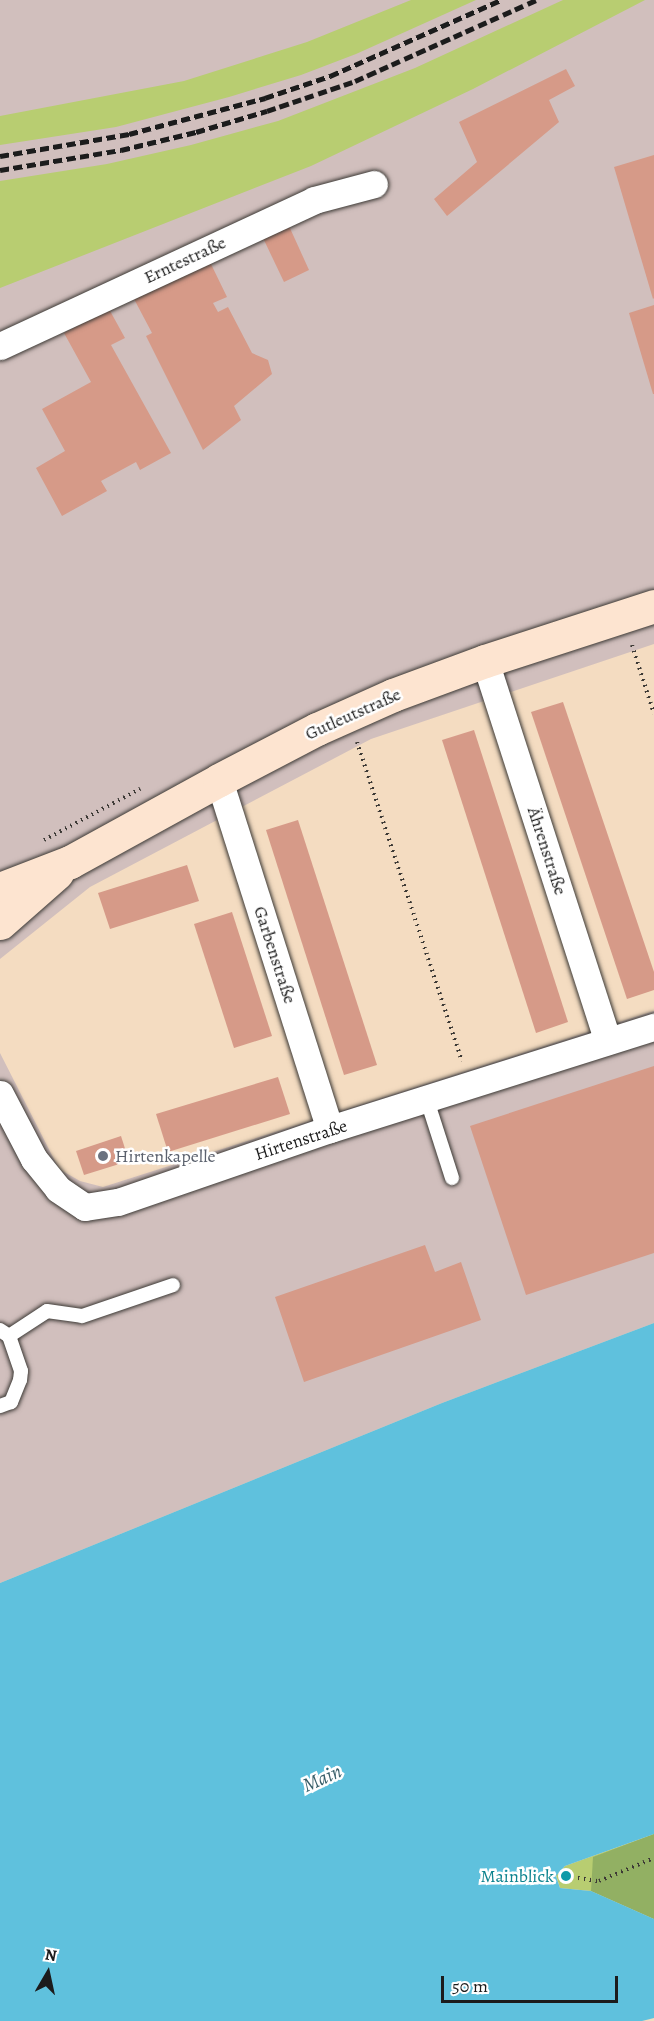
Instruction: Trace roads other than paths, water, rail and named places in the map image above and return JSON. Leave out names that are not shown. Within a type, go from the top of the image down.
[{"type":"main road","name":"Gutleutstraße","points":[[0,890],[70,862],[317,729],[393,695],[485,661],[654,606]]},
{"type":"main road","name":"Gutleutstraße","points":[[0,923],[70,862]]},
{"type":"street","name":"Erntestraße","points":[[0,346],[314,200],[374,184]]},
{"type":"street","name":"Ährenstraße","points":[[485,661],[608,1041]]},
{"type":"street","name":"Garbenstraße","points":[[219,780],[330,1130]]},
{"type":"street","name":"Hirtenstraße","points":[[0,1094],[34,1159],[58,1190],[85,1207],[118,1202],[330,1130],[654,1027]]},
{"type":"lane","points":[[427,1100],[452,1178]]},
{"type":"lane","points":[[0,1406],[11,1402],[20,1380],[21,1371],[4,1333],[47,1311],[82,1316],[173,1285]]},
{"type":"water","name":"Main","points":[[654,1323],[654,1834],[565,1866],[556,1876],[560,1888],[591,1891],[654,1919],[654,2018],[642,2021],[0,2021],[0,1583],[442,1403]]},
{"type":"railway","points":[[0,156],[129,134],[265,98],[330,76],[501,0]]},
{"type":"railway","points":[[0,170],[121,150],[196,132],[267,111],[355,81],[536,0]]},
{"type":"place","name":"Hirtenkapelle","points":[[103,1156]]},
{"type":"place","name":"Mainblick","points":[[566,1876]]}]
